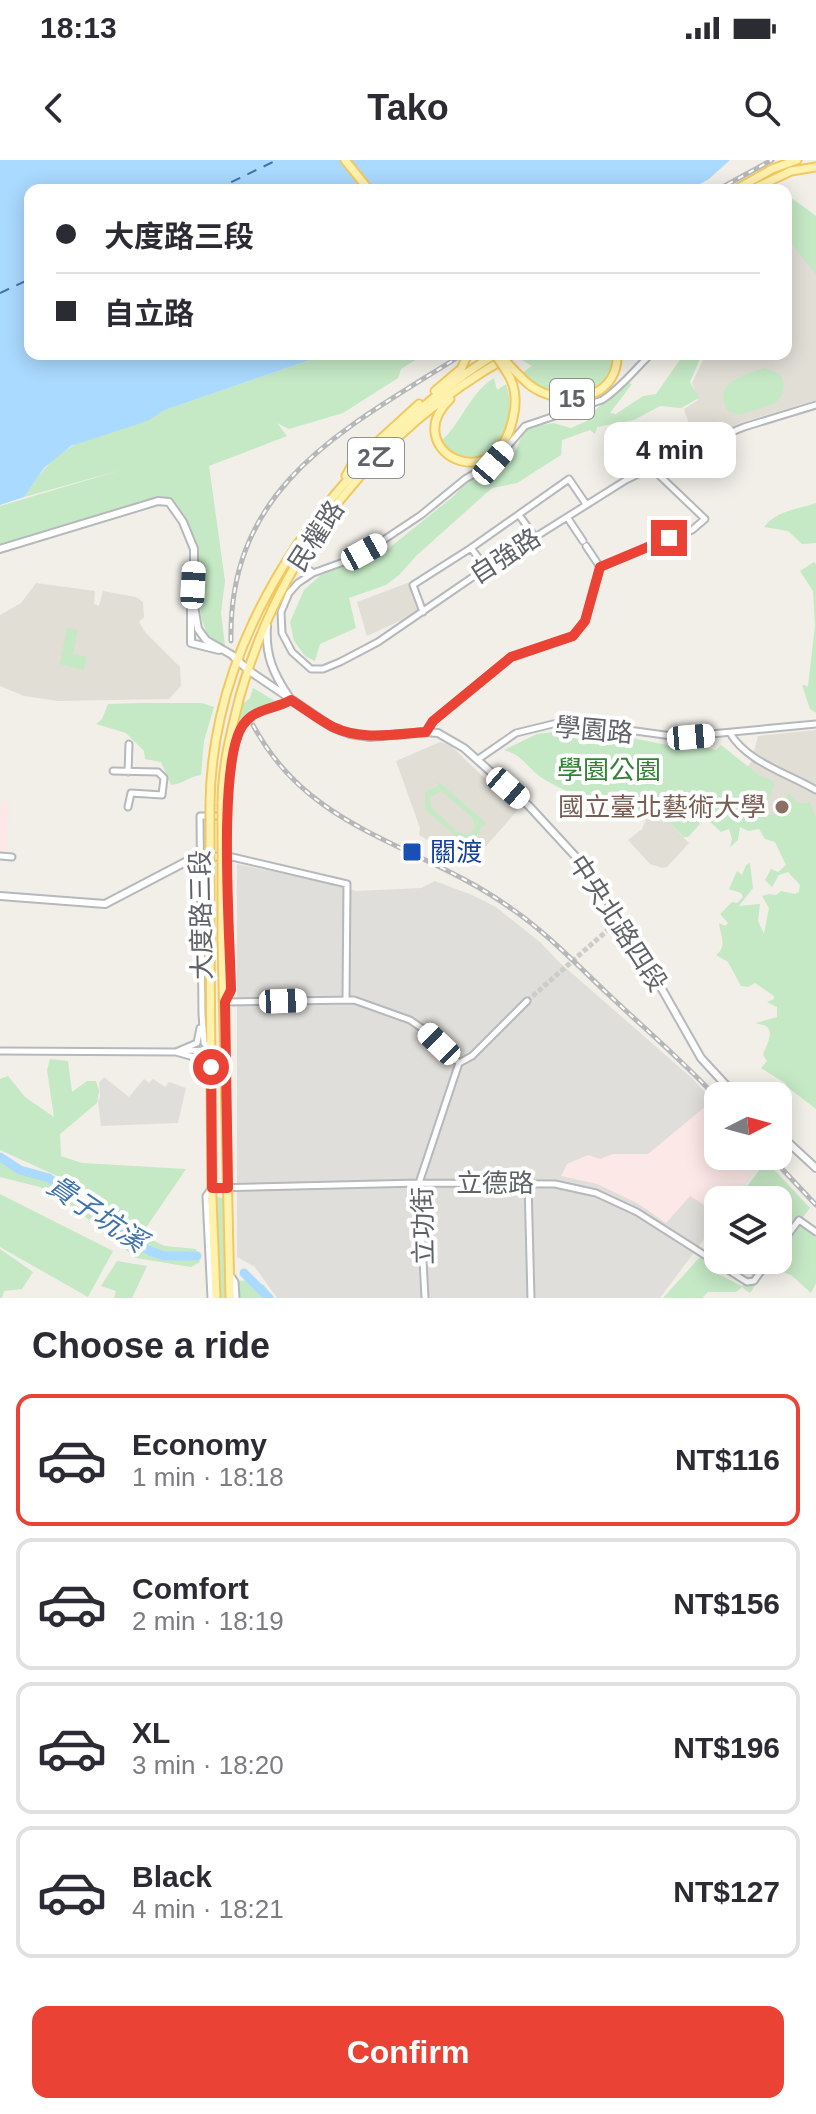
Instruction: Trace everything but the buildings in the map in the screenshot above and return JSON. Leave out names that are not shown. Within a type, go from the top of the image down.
[{"type":"main road","points":[[345,160],[364,184]]},
{"type":"main road","points":[[746,184],[772,169],[797,160]]},
{"type":"main road","points":[[764,184],[791,171],[816,167]]},
{"type":"main road","points":[[339,489],[352,465],[396,422],[461,369],[465,360]]},
{"type":"main road","name":"民權路","points":[[246,641],[290,555],[328,501],[422,411],[491,360]]},
{"type":"main road","name":"民權路","points":[[254,648],[298,561],[360,474],[422,411],[474,378],[493,360]]},
{"type":"main road","name":"15","points":[[502,360],[508,369],[532,387],[558,398],[572,399],[587,396],[609,384],[615,373],[616,360]]},
{"type":"main road","name":"15","points":[[474,378],[447,400],[435,420],[438,443],[445,453],[456,461],[471,463],[486,459],[496,451],[511,426],[515,408],[508,369]]},
{"type":"main road","name":"大度路三段","points":[[213,1298],[210,804],[218,726],[246,641]]},
{"type":"main road","name":"大度路三段","points":[[233,1298],[229,1254],[222,804],[225,757],[254,648]]},
{"type":"street","points":[[290,555],[313,573],[349,560],[410,522],[465,479],[493,463],[525,426],[602,400],[613,393],[644,360]]},
{"type":"street","name":"自強路","points":[[313,573],[289,593],[281,612],[282,633],[301,662],[311,669],[323,669],[378,642],[486,568],[652,466],[744,427],[816,405]]},
{"type":"street","points":[[600,567],[692,530],[705,519],[639,453]]},
{"type":"street","points":[[423,612],[413,585],[569,479],[586,504]]},
{"type":"street","points":[[0,549],[165,500],[178,513],[194,549],[191,643]]},
{"type":"street","points":[[519,515],[535,537]]},
{"type":"street","points":[[426,732],[433,721],[511,657],[573,636],[585,621],[600,567],[567,517]]},
{"type":"street","points":[[471,548],[486,568]]},
{"type":"street","points":[[193,585],[198,629],[213,645]]},
{"type":"street","points":[[268,616],[266,642],[270,665],[291,700]]},
{"type":"street","points":[[191,643],[199,639],[229,653]]},
{"type":"street","points":[[191,643],[229,653]]},
{"type":"street","name":"中央北路四段","points":[[229,653],[248,670],[332,727],[370,737],[438,733],[477,760],[560,837],[588,870],[701,1058],[723,1082]]},
{"type":"street","name":"大度路三段","points":[[225,1002],[231,990],[228,816],[233,749],[243,724],[265,709],[291,700]]},
{"type":"street","name":"學園路","points":[[477,760],[516,733],[553,724],[614,728],[666,737],[816,724]]},
{"type":"street","points":[[730,733],[738,747],[749,755],[816,790]]},
{"type":"street","points":[[128,772],[129,744]]},
{"type":"street","points":[[113,771],[158,772],[164,778],[163,793],[158,797],[131,793],[128,807]]},
{"type":"street","name":"大度路三段","points":[[202,1014],[200,816],[228,816]]},
{"type":"street","points":[[0,856],[12,857]]},
{"type":"street","points":[[0,896],[105,904],[193,858],[228,856],[347,884],[346,998]]},
{"type":"street","points":[[610,928],[620,920]]},
{"type":"street","points":[[225,1002],[346,998],[410,1020],[459,1063],[472,1056],[527,1001]]},
{"type":"street","points":[[176,1052],[197,1043],[202,1014]]},
{"type":"street","points":[[202,1014],[204,1043],[212,1051]]},
{"type":"street","points":[[183,1050],[212,1051]]},
{"type":"street","points":[[0,1051],[176,1052],[197,1058],[211,1083]]},
{"type":"street","name":"立功街","points":[[425,1298],[419,1183],[459,1063]]},
{"type":"street","points":[[792,1146],[816,1168]]},
{"type":"street","name":"立德路","points":[[212,1188],[419,1183],[555,1184],[596,1193],[637,1212],[704,1254]]},
{"type":"street","points":[[528,1183],[531,1298]]},
{"type":"street","points":[[792,1229],[799,1220],[816,1232]]},
{"type":"street","name":"立德路","points":[[737,1274],[751,1283],[758,1274]]},
{"type":"shaded area","points":[[792,231],[816,248],[816,400],[740,423],[695,442],[684,409],[698,400],[692,383],[703,360],[792,360]]},
{"type":"shaded area","points":[[410,582],[419,612],[367,636],[357,602]]},
{"type":"shaded area","points":[[36,583],[95,591],[94,604],[99,606],[103,591],[136,597],[143,602],[144,617],[139,622],[180,667],[181,686],[169,699],[58,701],[24,696],[0,686],[0,615],[21,603]]},
{"type":"shaded area","name":"國立臺北藝術大學","points":[[816,730],[816,887],[732,791],[751,762],[758,736]]},
{"type":"shaded area","points":[[440,742],[450,745],[518,810],[470,864],[419,835],[420,828],[396,761]]},
{"type":"shaded area","points":[[649,798],[657,803],[659,811],[668,814],[670,823],[689,843],[667,867],[650,864],[628,840],[642,829],[648,815]]},
{"type":"shaded area","points":[[9,800],[8,851],[0,851],[0,802]]},
{"type":"shaded area","points":[[237,864],[355,891],[421,888],[435,881],[496,907],[541,943],[704,1091],[704,1170],[755,1170],[743,1186],[704,1186],[704,1239],[660,1298],[277,1298],[255,1267],[237,1257]]},
{"type":"shaded area","points":[[104,1077],[129,1097],[144,1079],[149,1083],[153,1079],[165,1087],[169,1082],[186,1088],[178,1123],[101,1126],[99,1083]]},
{"type":"shaded area","points":[[704,1108],[704,1170],[755,1170],[743,1186],[704,1186],[704,1205],[690,1196],[666,1223],[637,1203],[597,1184],[561,1176],[567,1164],[588,1155],[600,1159],[613,1154],[648,1154]]},
{"type":"green space","points":[[792,198],[816,216],[816,275],[792,244]]},
{"type":"green space","points":[[310,360],[415,360],[401,369],[398,378],[343,413],[289,429],[277,423],[287,436],[209,466],[225,581],[221,613],[225,646],[208,637],[201,617],[195,538],[172,503],[165,498],[0,548],[0,506],[125,469],[24,497],[57,457],[71,447],[165,410]]},
{"type":"green space","points":[[522,360],[612,360],[611,373],[602,386],[570,394],[550,392],[532,381],[523,372],[532,366]]},
{"type":"green space","points":[[680,360],[699,360],[690,382],[699,398],[681,408],[660,406],[634,420],[597,427],[595,434],[590,430],[562,440],[561,455],[517,483],[492,488],[386,585],[349,598],[356,628],[320,644],[315,661],[305,656],[294,641],[290,622],[304,590],[321,575],[388,549],[455,495],[470,477],[511,462],[525,428],[553,423],[571,428],[587,421],[627,382],[632,384],[610,413],[616,414],[643,396],[656,394]]},
{"type":"green space","points":[[763,368],[782,377],[784,388],[778,400],[740,415],[728,411],[723,394],[726,388],[739,378]]},
{"type":"green space","points":[[494,378],[497,390],[506,384],[509,398],[508,417],[502,433],[488,451],[479,456],[459,456],[441,441],[478,392]]},
{"type":"green space","points":[[816,503],[816,543],[802,544],[788,531],[764,527],[781,514]]},
{"type":"green space","points":[[814,562],[816,564],[816,713],[810,709],[802,685],[808,686],[815,626],[813,591],[800,571]]},
{"type":"green space","points":[[67,628],[78,630],[73,654],[87,657],[84,670],[60,664]]},
{"type":"green space","points":[[253,688],[280,704],[251,711],[236,730],[243,704],[250,698]]},
{"type":"green space","points":[[202,703],[214,707],[204,741],[201,775],[171,785],[161,762],[145,759],[144,751],[126,733],[96,724],[102,719],[108,704]]},
{"type":"green space","name":"學園公園","points":[[553,732],[626,737],[678,747],[692,745],[716,750],[721,745],[760,776],[775,782],[769,798],[761,805],[749,794],[746,796],[754,817],[762,813],[773,815],[789,793],[797,803],[810,803],[816,817],[816,1109],[792,1091],[792,1082],[783,1082],[761,1068],[767,1061],[763,1055],[770,1033],[766,1026],[756,1023],[777,1017],[777,1007],[767,1002],[774,996],[755,983],[748,987],[741,986],[728,962],[716,955],[722,948],[719,923],[725,926],[728,923],[720,914],[732,902],[737,903],[743,897],[741,893],[729,889],[737,871],[742,875],[750,863],[753,888],[739,906],[760,904],[758,921],[764,934],[769,908],[762,896],[776,895],[781,891],[799,892],[800,885],[788,872],[779,875],[772,887],[765,880],[771,869],[778,872],[786,865],[775,842],[765,839],[759,829],[748,831],[740,827],[738,840],[730,847],[732,839],[729,829],[721,832],[696,809],[700,824],[688,837],[684,837],[670,823],[668,814],[657,809],[657,803],[652,799],[647,800],[643,810],[632,811],[573,794],[547,781],[519,757],[504,750],[537,734]]},
{"type":"green space","points":[[439,782],[486,823],[484,826],[481,824],[475,837],[461,841],[425,809],[425,795],[428,790],[437,787]],"holes":[[[441,791],[472,817],[475,827],[471,834],[458,833],[431,807],[430,797]]]},
{"type":"green space","points":[[50,1059],[68,1061],[72,1092],[87,1081],[96,1081],[99,1091],[97,1103],[60,1134],[61,1156],[82,1163],[186,1169],[141,1235],[165,1246],[196,1249],[200,1262],[191,1267],[136,1258],[73,1207],[40,1187],[0,1177],[0,1159],[23,1173],[50,1183],[87,1206],[116,1233],[139,1235],[86,1189],[0,1150],[0,1079],[8,1076],[25,1097],[54,1117],[47,1070]]},
{"type":"green space","points":[[759,1170],[774,1170],[789,1186],[747,1186]]},
{"type":"green space","points":[[792,1189],[810,1208],[800,1221],[816,1237],[816,1283],[811,1293],[788,1274],[792,1274]]},
{"type":"green space","points":[[0,1194],[113,1251],[88,1297],[0,1247]]},
{"type":"green space","points":[[217,1197],[223,1198],[226,1298],[220,1298]]},
{"type":"green space","points":[[0,1249],[33,1272],[22,1289],[4,1291],[2,1298],[0,1298]]},
{"type":"green space","points":[[700,1257],[704,1259],[704,1274],[718,1274],[742,1286],[752,1275],[763,1274],[750,1293],[742,1287],[736,1292],[708,1292],[702,1298],[663,1298]]},
{"type":"green space","points":[[117,1261],[147,1266],[132,1298],[114,1298],[116,1291],[101,1286]]},
{"type":"green space","points":[[249,1280],[264,1285],[273,1298],[239,1298],[238,1281]]},
{"type":"water","points":[[0,160],[730,160],[700,184],[24,184],[24,360],[310,360],[71,446],[44,468],[24,497],[0,505]]},
{"type":"waterway","name":"貴子坑溪","points":[[0,1157],[20,1170],[49,1178],[150,1251],[164,1256],[197,1256]]},
{"type":"waterway","name":"貴子坑溪","points":[[244,1273],[269,1298]]},
{"type":"ferry route","points":[[227,184],[277,160]]},
{"type":"ferry route","points":[[0,293],[24,282]]},
{"type":"tunnel","points":[[527,1001],[610,928]]},
{"type":"railway","points":[[728,184],[772,160]]},
{"type":"railway","points":[[231,641],[235,586],[250,540],[273,500],[302,466],[338,436],[453,360]]},
{"type":"railway","points":[[253,725],[277,761],[305,790],[336,813],[477,887],[537,928],[704,1085]]},
{"type":"railway","points":[[783,1170],[816,1205]]},
{"type":"place","name":"國立臺北藝術大學","points":[[782,807]]},
{"type":"place","name":"關渡","points":[[412,852]]},
{"type":"route","points":[[211,1067],[212,1188],[228,1188],[225,1002],[231,990],[228,794],[233,749],[243,724],[265,709],[291,700],[332,727],[350,734],[370,737],[426,732],[433,721],[511,657],[573,636],[589,611],[600,567],[669,538]]}]
